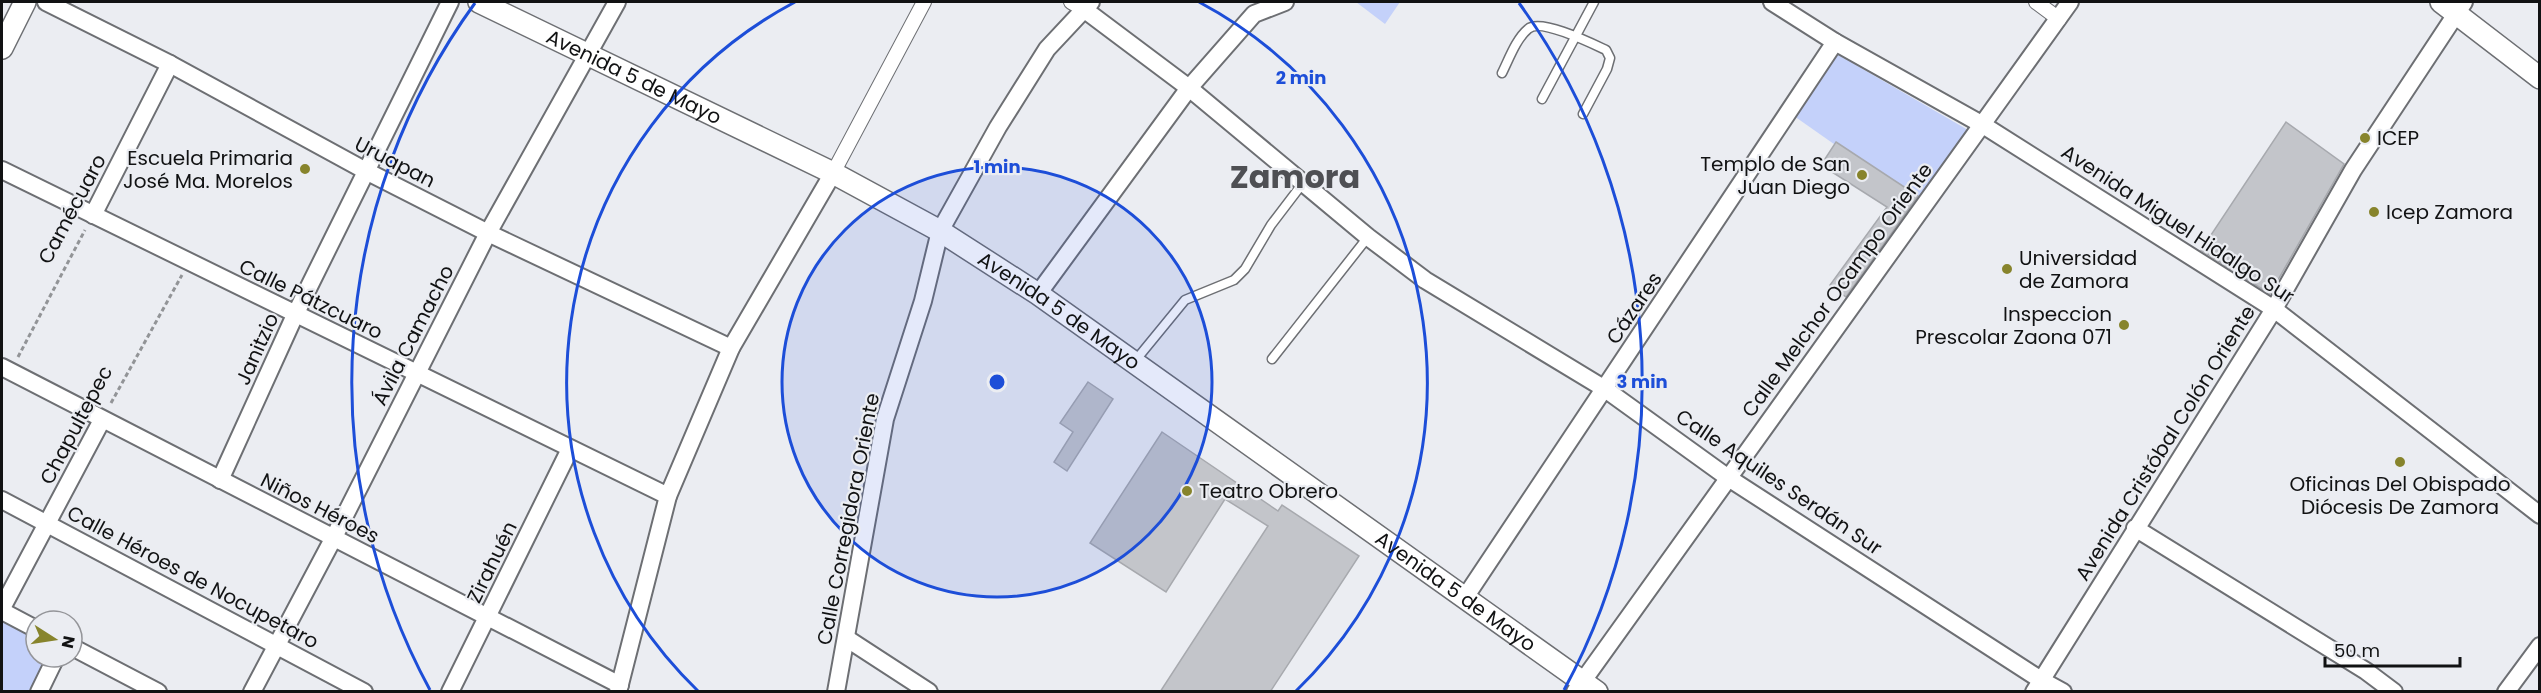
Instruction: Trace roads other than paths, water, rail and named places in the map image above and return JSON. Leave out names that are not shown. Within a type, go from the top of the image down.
[{"type":"street","points":[[2,48],[25,2]]},
{"type":"street","name":"Uruapan","points":[[46,2],[170,64],[366,171],[488,233],[731,348]]},
{"type":"street","name":"Janitzio","points":[[220,480],[295,315],[450,2]]},
{"type":"street","name":"Avenida 5 de Mayo","points":[[479,2],[833,173],[940,231],[1038,294],[1466,596],[1584,688]]},
{"type":"street","name":"Ávila Camacho","points":[[252,692],[333,539],[488,233],[589,56],[617,2]]},
{"type":"street","points":[[619,688],[668,496],[731,348],[833,173],[924,2]]},
{"type":"street","points":[[1038,294],[1189,88],[1254,14],[1285,2]]},
{"type":"street","name":"Avenida Miguel Hidalgo Sur","points":[[1772,2],[1835,42],[1983,125],[2274,309],[2540,515]]},
{"type":"street","points":[[2036,2],[2059,18]]},
{"type":"street","name":"Calle Melchor Ocampo Oriente","points":[[1584,688],[1727,477],[2070,2]]},
{"type":"street","name":"Calle Aquiles Serdán Sur","points":[[1082,4],[1189,88],[1368,237],[1425,280],[1605,388],[1727,477],[2037,686],[2063,692]]},
{"type":"street","name":"Calle Corregidora Oriente","points":[[836,692],[885,419],[923,301],[940,231],[998,127],[1047,49],[1082,4]]},
{"type":"street","points":[[2454,5],[2540,78]]},
{"type":"street","name":"Avenida Cristóbal Colón Oriente","points":[[2037,686],[2274,309],[2353,170],[2454,5]]},
{"type":"street","name":"Cázares","points":[[1466,596],[1835,42]]},
{"type":"street","name":"Camécuaro","points":[[93,215],[170,64]]},
{"type":"street","name":"Calle Pátzcuaro","points":[[2,170],[668,496]]},
{"type":"street","name":"Niños Héroes","points":[[5,370],[489,617],[619,688]]},
{"type":"street","name":"Chapultepec","points":[[2,610],[102,420]]},
{"type":"street","name":"Zirahuén","points":[[450,692],[570,449]]},
{"type":"street","name":"Calle Héroes de Nocupetaro","points":[[2,500],[364,692]]},
{"type":"street","points":[[2135,528],[2366,671],[2394,692]]},
{"type":"street","points":[[2,610],[24,622]]},
{"type":"street","points":[[846,638],[929,692]]},
{"type":"street","points":[[2506,692],[2540,646]]},
{"type":"street","points":[[84,653],[158,692]]},
{"type":"street","points":[[39,692],[50,669]]},
{"type":"lane","points":[[1542,99],[1594,2]]},
{"type":"lane","points":[[1502,73],[1521,37],[1529,27],[1537,24],[1575,36],[1606,50],[1610,58],[1608,69],[1583,114]]},
{"type":"lane","points":[[1134,363],[1164,323],[1185,300],[1234,280],[1245,269],[1271,225],[1303,183]]},
{"type":"lane","points":[[1272,359],[1368,237]]},
{"type":"place","name":"ICEP","points":[[2365,138]]},
{"type":"place","name":"Escuela Primaria José Ma. Morelos","points":[[305,169]]},
{"type":"place","name":"Templo de San Juan Diego","points":[[1862,175]]},
{"type":"place","name":"Icep Zamora","points":[[2374,212]]},
{"type":"place","name":"Universidad de Zamora","points":[[2007,269]]},
{"type":"place","name":"Inspeccion Prescolar Zaona 071","points":[[2124,325]]},
{"type":"place","name":"Oficinas Del Obispado Diócesis De Zamora","points":[[2400,462]]},
{"type":"place","name":"Teatro Obrero","points":[[1187,491]]},
{"type":"district","name":"Zamora","points":[[1295,177]]}]
